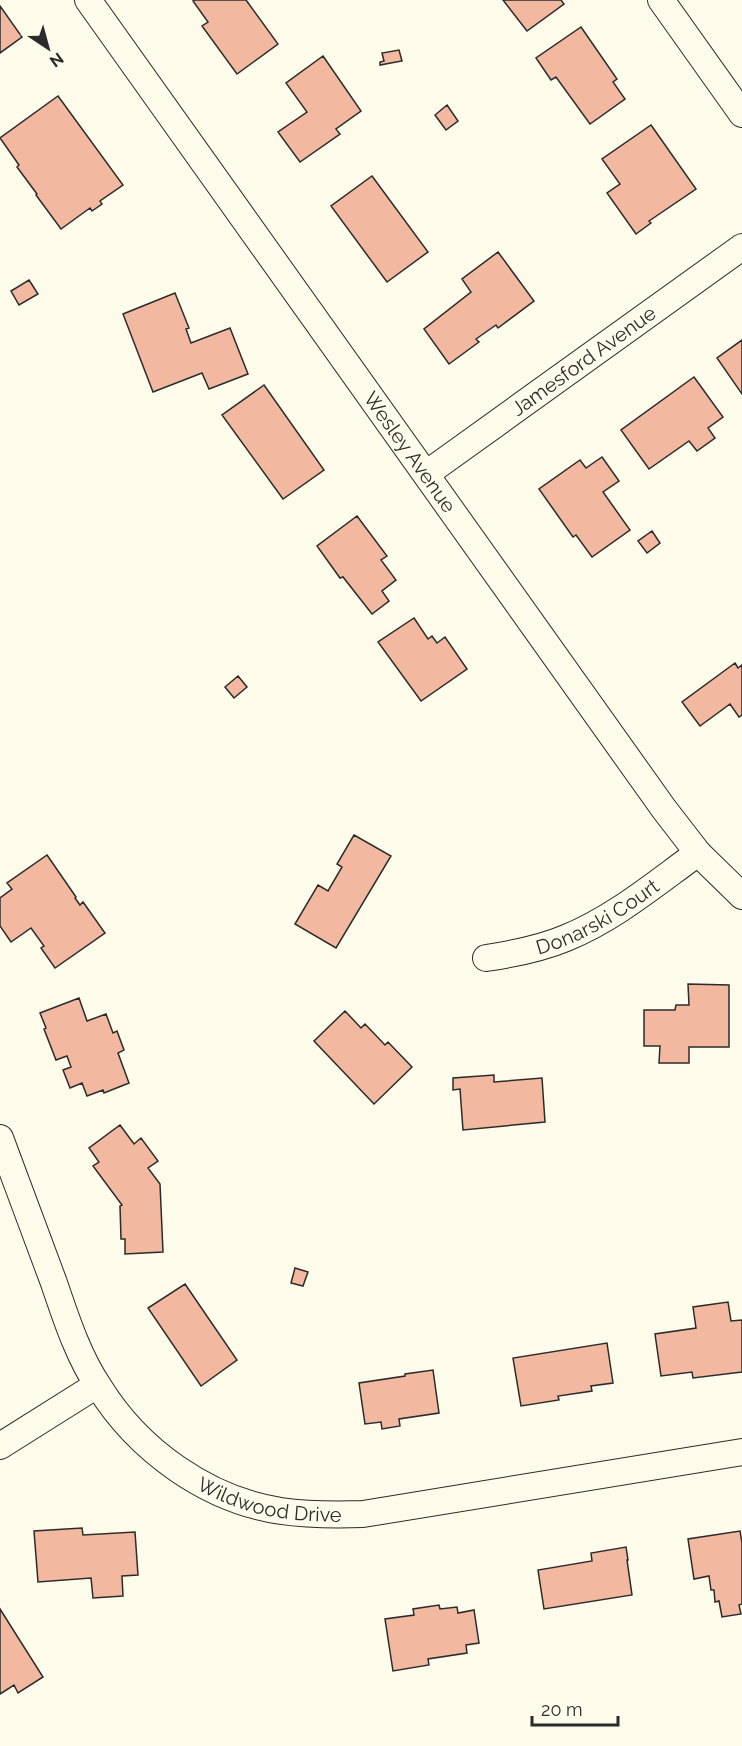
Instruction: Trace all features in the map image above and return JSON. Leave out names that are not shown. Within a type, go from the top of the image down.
[{"type":"street","name":"Wesley Avenue","points":[[88,0],[664,809],[698,853],[742,896]]},
{"type":"street","points":[[661,0],[742,114]]},
{"type":"street","name":"Jamesford Avenue","points":[[426,474],[742,248]]},
{"type":"street","name":"Donarski Court","points":[[486,958],[529,951],[566,939],[606,919],[698,853]]},
{"type":"street","name":"Wildwood Drive","points":[[0,1138],[74,1338],[97,1385],[113,1408],[136,1434],[169,1462],[208,1487],[240,1500],[279,1511],[321,1515],[363,1514],[742,1452]]},
{"type":"street","points":[[0,1446],[97,1385]]},
{"type":"building","points":[[246,0],[278,44],[237,74],[202,26],[208,22],[193,1]]},
{"type":"building","points":[[503,0],[561,0],[564,4],[527,31]]},
{"type":"building","points":[[0,6],[22,37],[0,53]]},
{"type":"building","points":[[581,27],[617,79],[613,82],[625,99],[590,124],[556,77],[551,80],[536,58]]},
{"type":"building","points":[[399,50],[402,61],[380,65],[380,62],[384,61],[382,53]]},
{"type":"building","points":[[323,56],[361,111],[336,129],[340,134],[300,162],[278,132],[307,112],[286,83]]},
{"type":"building","points":[[58,96],[123,185],[100,201],[102,204],[92,211],[90,208],[61,229],[17,167],[19,165],[0,138]]},
{"type":"building","points":[[447,105],[458,121],[446,130],[435,115]]},
{"type":"building","points":[[651,125],[696,189],[649,221],[651,223],[636,234],[607,193],[620,184],[602,159]]},
{"type":"building","points":[[372,176],[428,252],[387,282],[331,206]]},
{"type":"building","points":[[498,252],[534,301],[498,328],[496,325],[476,339],[479,342],[449,364],[424,329],[471,292],[462,279]]},
{"type":"building","points":[[29,280],[38,294],[19,305],[11,291]]},
{"type":"building","points":[[175,293],[189,328],[186,329],[191,343],[230,328],[248,374],[209,389],[202,373],[153,392],[123,314]]},
{"type":"building","points":[[742,340],[742,394],[717,358]]},
{"type":"building","points":[[694,377],[723,417],[708,428],[715,438],[697,451],[689,441],[649,469],[621,430]]},
{"type":"building","points":[[264,385],[324,470],[283,499],[222,415]]},
{"type":"building","points":[[602,457],[619,481],[603,492],[630,530],[592,557],[576,535],[573,537],[539,489],[580,460],[586,468]]},
{"type":"building","points":[[357,516],[387,556],[381,560],[396,580],[382,591],[389,601],[372,614],[343,577],[340,578],[317,546]]},
{"type":"building","points":[[652,531],[660,543],[647,553],[638,541]]},
{"type":"building","points":[[414,618],[428,639],[432,636],[437,643],[445,637],[467,669],[421,701],[378,642]]},
{"type":"building","points":[[735,663],[738,668],[742,665],[742,715],[739,717],[730,704],[700,726],[682,702]]},
{"type":"building","points":[[238,676],[247,687],[234,698],[225,687]]},
{"type":"building","points":[[354,835],[391,856],[336,948],[295,924],[318,885],[328,891],[342,867],[337,864]]},
{"type":"building","points":[[47,855],[80,905],[83,902],[105,933],[55,968],[41,948],[44,946],[31,928],[11,942],[0,926],[0,898],[12,889],[7,883]]},
{"type":"building","points":[[688,984],[729,985],[729,1047],[689,1047],[689,1063],[659,1063],[660,1046],[644,1046],[644,1010],[675,1010],[676,1005],[689,1005]]},
{"type":"building","points":[[79,998],[87,1021],[106,1014],[113,1033],[117,1031],[124,1050],[118,1053],[129,1083],[104,1093],[103,1090],[87,1096],[82,1083],[70,1088],[63,1070],[71,1067],[67,1056],[56,1060],[40,1013]]},
{"type":"building","points":[[345,1011],[361,1028],[365,1024],[385,1045],[388,1042],[412,1067],[374,1104],[314,1041]]},
{"type":"building","points":[[494,1075],[494,1082],[542,1078],[545,1122],[463,1130],[460,1089],[453,1090],[453,1078]]},
{"type":"building","points":[[120,1125],[134,1144],[141,1138],[158,1161],[148,1168],[160,1184],[163,1252],[125,1254],[125,1239],[121,1239],[120,1206],[122,1205],[93,1166],[99,1162],[89,1148]]},
{"type":"building","points":[[295,1268],[308,1272],[303,1286],[291,1283]]},
{"type":"building","points":[[185,1284],[237,1360],[201,1386],[148,1308]]},
{"type":"building","points":[[728,1302],[731,1321],[742,1320],[742,1372],[693,1378],[692,1372],[661,1376],[655,1334],[696,1328],[693,1307]]},
{"type":"building","points":[[607,1343],[613,1383],[591,1386],[592,1391],[558,1396],[559,1400],[521,1406],[513,1358]]},
{"type":"building","points":[[433,1370],[439,1413],[399,1419],[400,1426],[382,1429],[381,1422],[365,1424],[359,1383]]},
{"type":"building","points":[[82,1528],[83,1535],[135,1532],[138,1575],[122,1576],[123,1596],[93,1598],[91,1578],[38,1582],[34,1531]]},
{"type":"building","points":[[740,1531],[742,1604],[739,1605],[741,1614],[722,1617],[719,1601],[715,1602],[714,1590],[711,1590],[709,1576],[694,1579],[688,1539]]},
{"type":"building","points":[[626,1547],[632,1595],[544,1609],[538,1570],[592,1561],[591,1553]]},
{"type":"building","points":[[439,1605],[440,1609],[457,1607],[458,1613],[474,1610],[479,1643],[466,1645],[467,1653],[428,1659],[429,1665],[393,1671],[385,1619],[414,1615],[413,1609]]},
{"type":"building","points":[[0,1609],[43,1677],[18,1693],[14,1685],[0,1694]]}]
